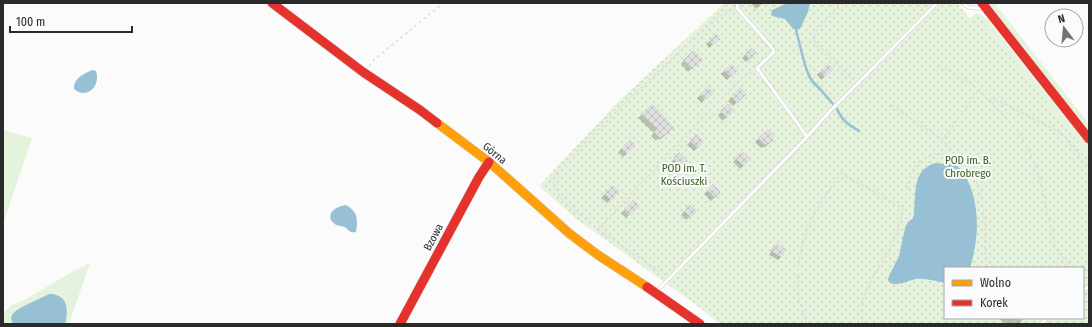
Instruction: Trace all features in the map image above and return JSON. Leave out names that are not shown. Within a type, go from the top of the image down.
[{"type":"street","name":"Górna","points":[[272,3],[364,72],[420,110],[489,162],[570,234],[598,255],[655,292],[700,324]]},
{"type":"street","points":[[984,6],[1089,139]]},
{"type":"street","name":"Bzowa","points":[[400,324],[479,177],[489,162]]},
{"type":"lane","points":[[738,3],[737,8],[774,52],[757,68],[807,137]]},
{"type":"lane","points":[[655,292],[807,137],[830,110],[937,3]]},
{"type":"lane","points":[[962,3],[968,7],[984,6]]},
{"type":"path","points":[[364,72],[375,59],[442,3]]},
{"type":"path","points":[[843,3],[816,31],[814,35],[817,46],[857,84]]},
{"type":"path","points":[[670,278],[598,229],[568,205],[558,194],[554,185],[555,176],[559,168],[670,60],[727,10],[737,8]]},
{"type":"path","points":[[933,62],[972,84],[1019,132],[1028,147],[1039,175],[1056,249],[1070,267]]},
{"type":"path","points":[[598,229],[739,81],[757,68]]},
{"type":"path","points":[[863,324],[861,311],[864,296],[871,280],[895,239],[912,170],[920,161],[929,156],[944,140],[978,90]]},
{"type":"path","points":[[988,99],[1000,101],[1064,136],[1089,168]]},
{"type":"path","points":[[891,105],[944,140],[956,156],[965,162],[971,170],[981,198],[988,267]]},
{"type":"path","points":[[929,156],[945,154],[956,156]]},
{"type":"path","points":[[807,324],[801,311],[797,273],[800,252],[817,209],[841,174],[903,209]]},
{"type":"path","points":[[878,324],[882,321],[888,324]]},
{"type":"green space","points":[[724,3],[957,3],[970,19],[976,13],[1089,156],[1089,324],[720,324],[695,304],[575,218],[539,186],[617,103]]},
{"type":"green space","points":[[988,3],[995,3],[1089,124],[1089,131]]},
{"type":"green space","points":[[976,13],[987,19],[1089,147],[1089,156]]},
{"type":"green space","points":[[3,130],[32,138],[3,224]]},
{"type":"green space","points":[[90,263],[69,324],[3,324],[4,312],[10,306],[28,298],[68,274]]},
{"type":"water","points":[[788,3],[810,3],[808,12],[800,29],[793,29],[785,19],[772,16],[771,14],[772,10]]},
{"type":"water","points":[[92,70],[96,71],[97,77],[95,86],[92,90],[84,93],[74,89],[77,79]]},
{"type":"water","points":[[936,163],[950,164],[958,167],[964,174],[971,188],[976,208],[977,228],[975,248],[970,267],[944,267],[944,283],[916,279],[901,284],[890,283],[888,280],[889,276],[899,256],[905,228],[908,222],[913,218],[919,176],[928,166]]},
{"type":"water","points":[[346,205],[355,213],[357,223],[356,232],[351,232],[345,227],[336,225],[331,220],[330,217],[332,211]]},
{"type":"water","points":[[49,294],[60,297],[66,304],[67,313],[65,324],[13,324],[11,317],[14,312]]},
{"type":"building","points":[[717,34],[721,39],[713,45],[709,40]]},
{"type":"building","points":[[751,48],[757,53],[750,60],[745,54]]},
{"type":"building","points":[[694,50],[703,60],[692,69],[683,60]]},
{"type":"building","points":[[731,63],[738,70],[731,77],[724,70]]},
{"type":"building","points":[[828,63],[834,69],[825,77],[820,71]]},
{"type":"building","points":[[708,86],[714,93],[706,100],[700,94]]},
{"type":"building","points":[[740,87],[747,94],[737,103],[731,96]]},
{"type":"building","points":[[652,103],[674,128],[664,137],[663,135],[660,138],[654,132],[657,129],[641,114]]},
{"type":"building","points":[[728,104],[734,111],[727,118],[720,111]]},
{"type":"building","points":[[768,129],[775,136],[772,138],[774,140],[768,145],[767,143],[765,145],[758,138]]},
{"type":"building","points":[[696,134],[704,141],[698,148],[690,141]]},
{"type":"building","points":[[630,139],[636,146],[627,154],[621,148]]},
{"type":"building","points":[[742,151],[751,159],[744,166],[735,158]]},
{"type":"building","points":[[679,152],[688,161],[682,167],[673,158]]},
{"type":"building","points":[[713,184],[721,193],[715,198],[707,190]]},
{"type":"building","points":[[613,185],[620,192],[611,200],[604,193]]},
{"type":"building","points":[[633,200],[640,206],[630,216],[624,209]]},
{"type":"building","points":[[690,204],[697,211],[691,218],[684,211]]},
{"type":"building","points":[[776,243],[786,249],[782,257],[772,252]]},
{"type":"waterway","points":[[796,30],[809,76],[833,104]]},
{"type":"waterway","points":[[837,109],[844,120],[859,131]]},
{"type":"traffic: slow","points":[[437,123],[489,162],[570,234],[598,255],[647,287]]},
{"type":"traffic: jam","points":[[272,3],[363,72],[437,123]]},
{"type":"traffic: jam","points":[[982,3],[1089,139]]},
{"type":"traffic: jam","points":[[400,324],[479,177],[489,162]]},
{"type":"traffic: jam","points":[[647,287],[700,324]]},
{"type":"park label","name":"POD im. B. Chrobrego","points":[[968,166]]},
{"type":"park label","name":"POD im. T. Kościuszki","points":[[684,174]]}]
